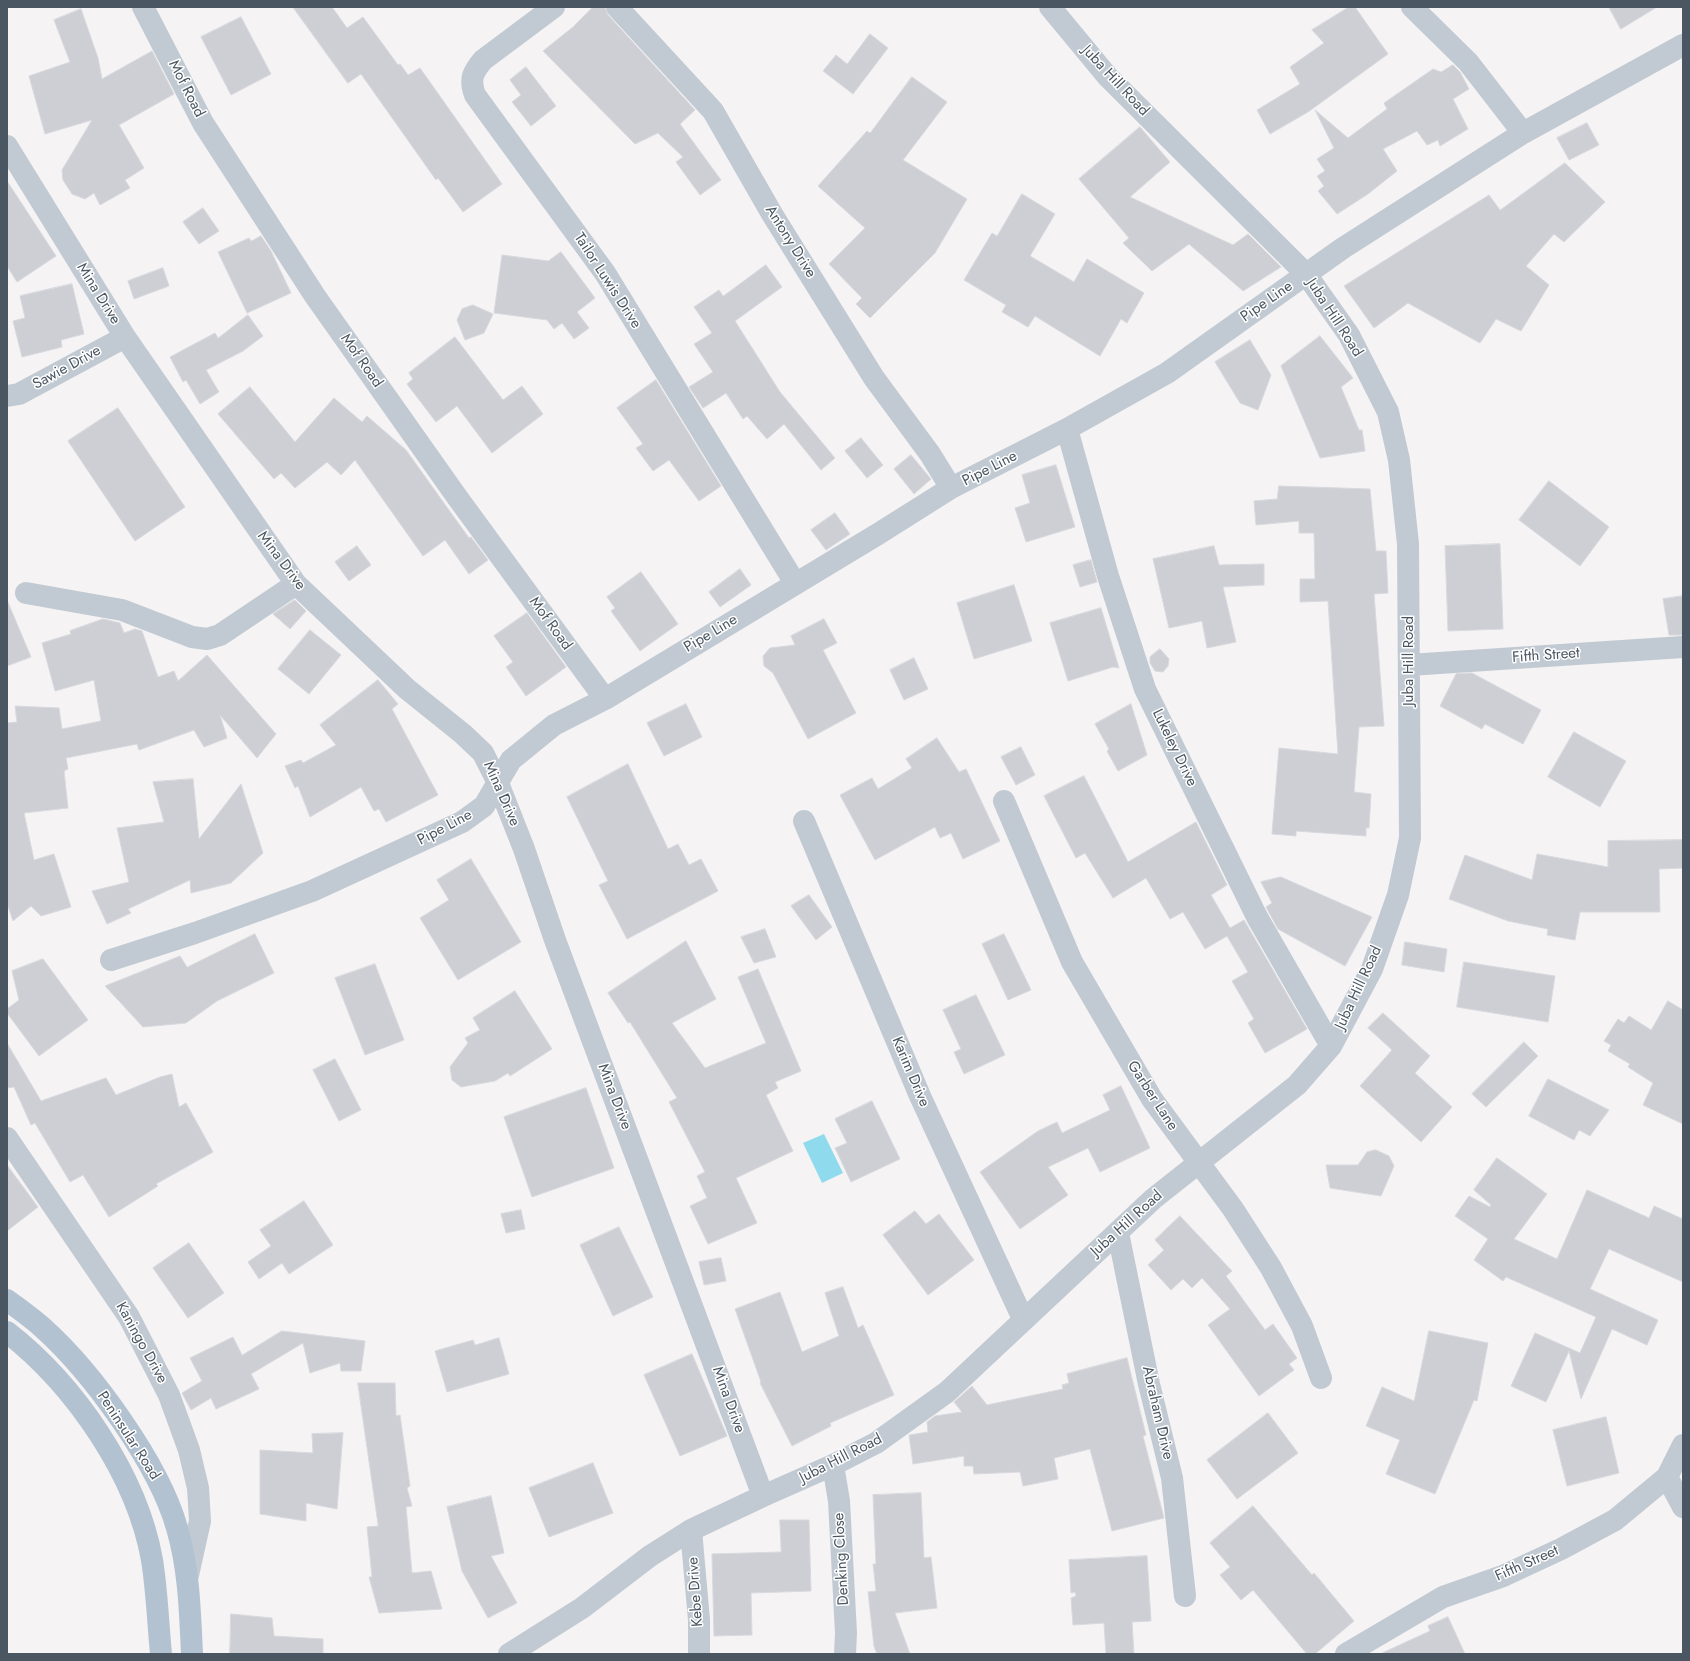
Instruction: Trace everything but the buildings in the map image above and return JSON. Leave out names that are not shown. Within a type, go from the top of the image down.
[{"type":"main road","name":"Peninsular Road","points":[[7,1300],[43,1328],[85,1373],[119,1419],[155,1472],[177,1527],[188,1575],[192,1654]]},
{"type":"main road","name":"Peninsular Road","points":[[7,1332],[26,1347],[66,1389],[99,1434],[130,1486],[146,1535],[154,1580],[161,1654]]},
{"type":"main road","points":[[154,1580],[188,1575]]},
{"type":"street","name":"Mof Road","points":[[143,7],[203,123],[315,296],[457,497],[605,699]]},
{"type":"street","name":"Tailor Luwis Drive","points":[[554,7],[483,60],[475,70],[471,84],[475,95],[605,273],[795,583]]},
{"type":"street","name":"Antony Drive","points":[[616,7],[713,111],[772,214],[874,378],[930,454],[951,488]]},
{"type":"street","name":"Juba Hill Road","points":[[509,1654],[582,1608],[650,1556],[691,1530],[833,1465],[876,1443],[947,1392],[1022,1319],[1118,1233],[1153,1199],[1298,1085],[1331,1046],[1372,969],[1400,888],[1410,838],[1408,544],[1399,460],[1388,412],[1349,335],[1306,274],[1108,77],[1050,7]]},
{"type":"street","points":[[1412,7],[1468,62],[1523,133]]},
{"type":"street","name":"Pipe Line","points":[[111,960],[195,933],[312,891],[462,822],[484,806],[511,760],[554,726],[605,699],[878,534],[951,488],[1067,430],[1166,372],[1343,248],[1523,133],[1683,45]]},
{"type":"street","name":"Mina Drive","points":[[7,146],[125,337],[296,584],[407,689],[483,753],[498,783],[524,849],[557,947],[763,1496]]},
{"type":"street","name":"Sawie Drive","points":[[7,396],[19,394],[125,337]]},
{"type":"street","name":"Lukeley Drive","points":[[1067,430],[1108,576],[1145,689],[1257,917],[1331,1046]]},
{"type":"street","points":[[26,593],[122,610],[192,637],[207,639],[220,635],[296,584]]},
{"type":"street","name":"Fifth Street","points":[[1408,665],[1683,647]]},
{"type":"street","name":"Garber Lane","points":[[1004,801],[1072,962],[1152,1099],[1233,1209],[1272,1268],[1302,1326],[1321,1378]]},
{"type":"street","name":"Karim Drive","points":[[804,821],[920,1096],[1022,1319]]},
{"type":"street","name":"Kaningo Drive","points":[[7,1138],[129,1317],[169,1395],[189,1450],[198,1488],[200,1522],[188,1575]]},
{"type":"street","name":"Abraham Drive","points":[[1118,1233],[1150,1384],[1172,1478],[1185,1596]]},
{"type":"street","name":"Fifth Street","points":[[1346,1654],[1443,1597],[1503,1576],[1560,1549],[1615,1520],[1667,1477],[1683,1445]]},
{"type":"street","name":"Denking Close","points":[[833,1465],[839,1501],[846,1633],[845,1654]]},
{"type":"street","points":[[1667,1477],[1683,1507]]},
{"type":"street","name":"Kebe Drive","points":[[691,1530],[699,1620],[699,1654]]},
{"type":"water","points":[[824,1134],[843,1173],[822,1183],[803,1143]]}]
